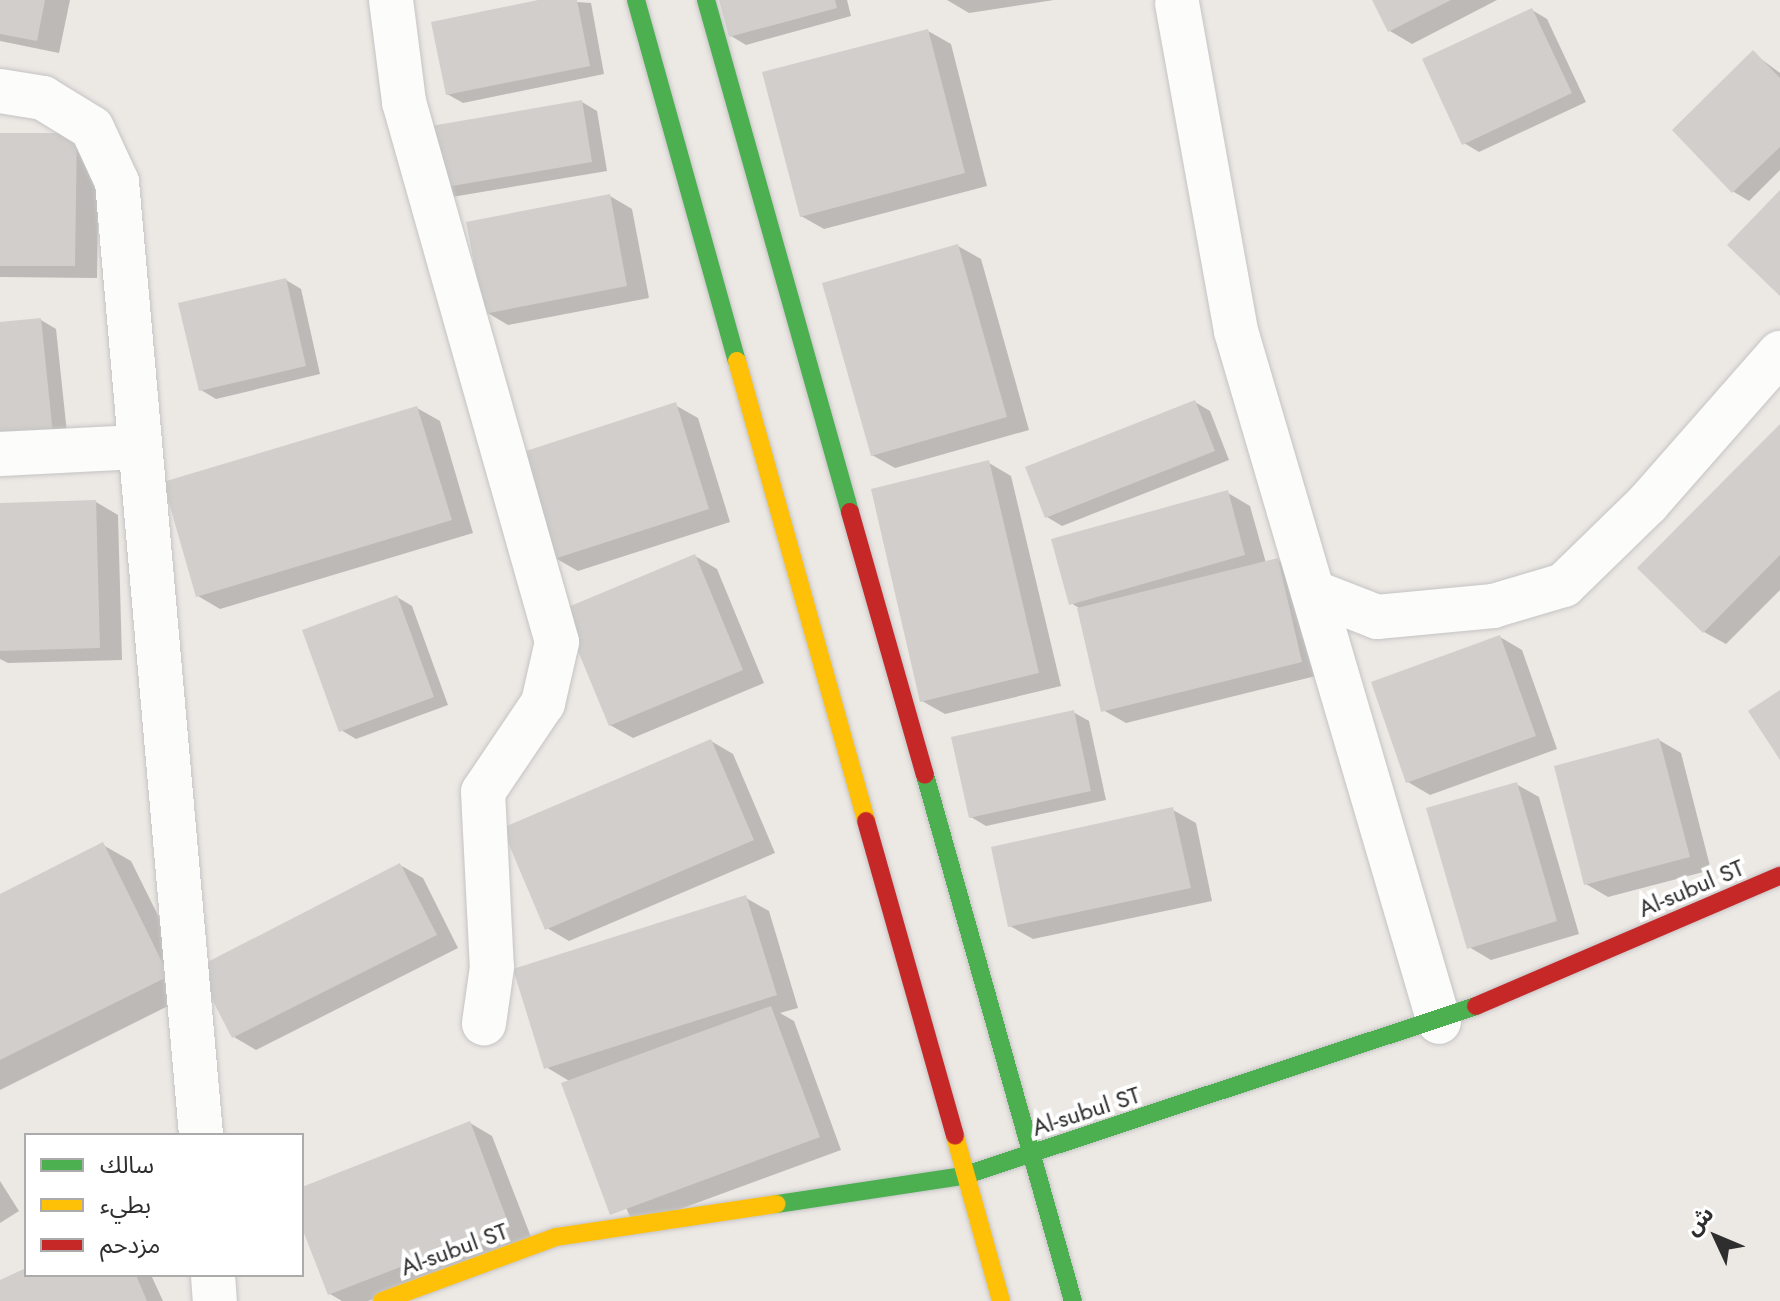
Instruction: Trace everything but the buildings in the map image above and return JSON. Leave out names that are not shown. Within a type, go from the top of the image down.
[{"type":"main road","points":[[636,0],[963,1176],[1001,1301]]},
{"type":"main road","points":[[706,0],[1029,1155],[1073,1301]]},
{"type":"main road","name":"Al-subul ST","points":[[382,1301],[556,1237],[963,1176],[1439,1022],[1780,876]]},
{"type":"street","points":[[391,0],[404,102],[557,642],[543,703],[483,792],[492,967],[484,1023]]},
{"type":"street","points":[[1179,1],[1236,331],[1439,1022]]},
{"type":"street","points":[[0,91],[43,98],[92,128],[117,182],[201,1133]]},
{"type":"street","points":[[1313,592],[1377,617],[1493,606],[1564,585],[1648,503],[1780,353]]},
{"type":"street","points":[[0,454],[140,447]]},
{"type":"street","points":[[213,1277],[215,1301]]},
{"type":"traffic: fast","points":[[636,0],[737,361]]},
{"type":"traffic: fast","points":[[706,0],[850,512]]},
{"type":"traffic: fast","points":[[925,775],[1073,1301]]},
{"type":"traffic: fast","points":[[777,1204],[963,1176],[1476,1006]]},
{"type":"traffic: slow","points":[[737,361],[866,821]]},
{"type":"traffic: slow","points":[[955,1136],[1001,1301]]},
{"type":"traffic: slow","points":[[382,1301],[556,1237],[777,1204]]},
{"type":"traffic: jam","points":[[850,512],[925,775]]},
{"type":"traffic: jam","points":[[866,821],[955,1136]]},
{"type":"traffic: jam","points":[[1476,1006],[1780,876]]}]
